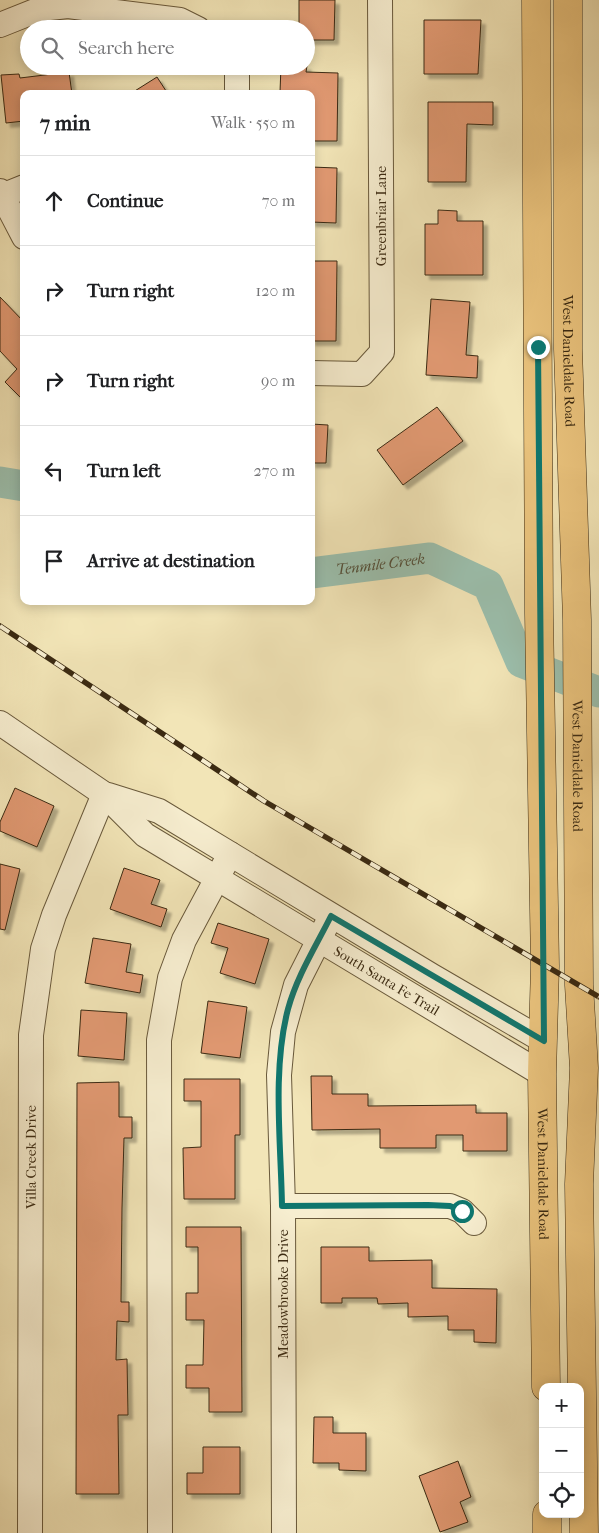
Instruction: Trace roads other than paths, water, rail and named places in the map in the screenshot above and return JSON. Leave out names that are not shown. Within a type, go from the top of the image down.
[{"type":"main road","name":"West Danieldale Road","points":[[536,0],[539,614],[544,1041],[542,1074],[546,1383]]},
{"type":"main road","name":"West Danieldale Road","points":[[568,0],[568,349],[577,620],[576,740],[579,985],[592,1072],[592,1110],[579,1184],[584,1533]]},
{"type":"main road","points":[[538,347],[568,349]]},
{"type":"main road","name":"South Santa Fe Trail","points":[[544,1041],[592,1072]]},
{"type":"main road","name":"South Santa Fe Trail","points":[[542,1074],[592,1110]]},
{"type":"main road","points":[[579,1184],[587,1166],[599,1157]]},
{"type":"main road","points":[[547,1518],[547,1533]]},
{"type":"street","name":"Greenbriar Lane","points":[[315,373],[362,374],[382,352],[380,0]]},
{"type":"street","points":[[0,25],[40,9],[68,6],[180,20]]},
{"type":"street","points":[[238,75],[238,90]]},
{"type":"street","points":[[20,188],[1,194],[20,227]]},
{"type":"street","name":"South Santa Fe Trail","points":[[0,723],[104,794],[144,835],[542,1074]]},
{"type":"street","name":"South Santa Fe Trail","points":[[104,794],[159,811],[331,916],[544,1041]]},
{"type":"street","name":"Villa Creek Drive","points":[[30,1533],[31,1035],[44,949],[54,915],[104,794]]},
{"type":"street","points":[[160,1533],[159,1040],[173,970],[184,940],[230,854]]},
{"type":"street","name":"Meadowbrooke Drive","points":[[284,1533],[282,1206],[279,1075],[282,1032],[296,984],[331,916]]},
{"type":"street","points":[[282,1206],[450,1206],[462,1211],[474,1224]]},
{"type":"waterway","name":"Tenmile Creek","points":[[0,482],[20,485]]},
{"type":"waterway","name":"Tenmile Creek","points":[[315,572],[430,558],[488,585],[521,662],[599,692]]},
{"type":"railway","points":[[0,626],[264,801],[599,997]]}]
